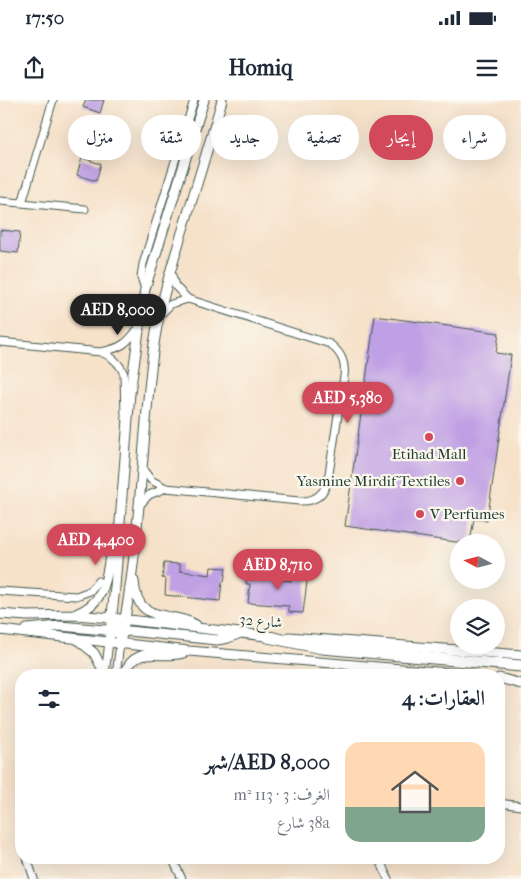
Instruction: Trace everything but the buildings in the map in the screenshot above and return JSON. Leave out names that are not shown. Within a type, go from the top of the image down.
[{"type":"highway","points":[[268,637],[308,646],[521,666]]},
{"type":"street","points":[[22,203],[53,100]]},
{"type":"street","points":[[145,289],[141,277],[143,264],[194,100]]},
{"type":"street","points":[[106,669],[112,618],[133,360],[145,289],[204,100]]},
{"type":"street","points":[[117,669],[126,619],[133,558],[154,343],[171,269],[222,100]]},
{"type":"street","points":[[0,201],[85,209]]},
{"type":"street","points":[[141,466],[151,480],[166,488],[299,501],[316,498],[324,491],[328,480],[344,376],[342,356],[330,344],[188,299],[175,286],[171,269]]},
{"type":"street","points":[[159,317],[171,304],[188,299]]},
{"type":"street","points":[[0,342],[101,352],[114,349],[126,343],[139,327]]},
{"type":"street","points":[[101,352],[113,358],[122,368],[124,374],[124,407],[128,426]]},
{"type":"street","points":[[137,509],[149,495],[166,488]]},
{"type":"street","points":[[75,614],[88,608],[103,591],[112,542],[119,523]]},
{"type":"street","points":[[133,558],[135,590],[145,608],[156,615],[186,620],[200,628]]},
{"type":"street","points":[[0,592],[76,596],[90,591],[98,581]]},
{"type":"street","name":"شارع 32","points":[[0,614],[18,616],[75,614],[268,637],[521,655]]},
{"type":"street","points":[[0,620],[18,616]]},
{"type":"street","points":[[4,631],[60,626],[110,629],[126,619]]},
{"type":"street","points":[[4,631],[120,644],[409,669]]},
{"type":"street","points":[[109,642],[123,632],[217,640],[238,634]]},
{"type":"street","points":[[76,638],[89,647],[102,669]]},
{"type":"street","points":[[127,669],[131,662],[142,655],[173,655],[188,650]]},
{"type":"street","points":[[346,664],[354,669]]},
{"type":"street","points":[[505,679],[521,682]]},
{"type":"street","points":[[505,804],[521,806]]},
{"type":"street","points":[[29,864],[34,879]]},
{"type":"street","points":[[175,864],[182,879]]},
{"type":"street","points":[[382,864],[388,879]]},
{"type":"place","name":"Etihad Mall","points":[[429,437]]},
{"type":"place","name":"Yasmine Mirdif Textiles","points":[[460,481]]},
{"type":"place","name":"V Perfumes","points":[[420,514]]}]
